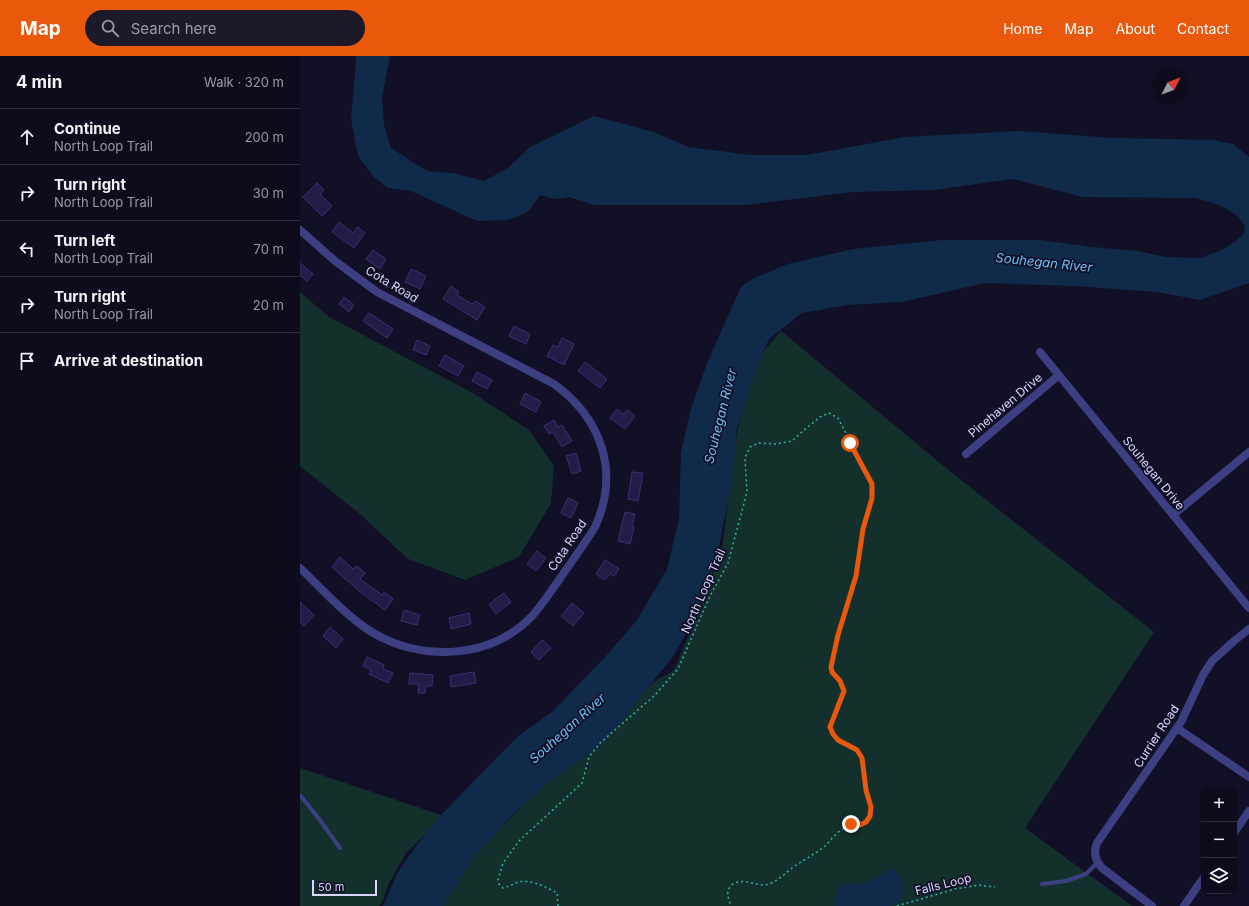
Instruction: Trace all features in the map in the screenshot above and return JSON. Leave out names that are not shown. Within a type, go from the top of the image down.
[{"type":"street","name":"Cota Road","points":[[300,230],[335,261],[377,292],[554,384],[565,392],[584,412],[592,424],[603,449],[606,473],[604,500],[601,514],[595,527],[542,604],[532,616],[520,626],[507,635],[480,647],[465,650],[435,652],[406,647],[391,642],[369,630],[354,619],[300,568]]},
{"type":"street","name":"Souhegan Drive","points":[[1040,352],[1249,608]]},
{"type":"street","name":"Pinehaven Drive","points":[[966,454],[1059,375]]},
{"type":"street","points":[[1173,515],[1249,452]]},
{"type":"street","name":"Currier Road","points":[[1097,863],[1095,853],[1097,843],[1177,728],[1186,713],[1203,675],[1212,661],[1249,629]]},
{"type":"street","points":[[1177,728],[1249,777]]},
{"type":"street","points":[[1237,829],[1249,811]]},
{"type":"street","points":[[1097,863],[1152,906]]},
{"type":"street","points":[[1184,906],[1201,881]]},
{"type":"lane","points":[[300,796],[319,818],[340,848]]},
{"type":"lane","points":[[1042,884],[1066,881],[1086,874],[1097,863]]},
{"type":"path","name":"North Loop Trail","points":[[558,906],[557,893],[544,886],[528,881],[518,882],[503,888],[499,884],[498,880],[503,863],[519,841],[582,783],[589,757],[600,743],[654,696],[678,669],[710,596],[728,563],[747,492],[745,458],[750,447],[758,443],[776,444],[792,442],[820,417],[829,413],[838,418],[872,484],[872,498],[863,529],[856,576],[838,635],[831,667],[832,672],[840,681],[844,691],[830,727],[838,740],[857,750],[862,758],[866,790],[871,807],[870,816],[866,822],[860,825],[851,824],[843,828],[822,848],[797,864],[776,881],[766,885],[742,882],[734,884],[729,888],[727,894],[731,906]]},
{"type":"path","name":"Falls Loop","points":[[897,906],[955,889],[979,885],[995,887]]},
{"type":"green space","points":[[300,292],[329,317],[471,392],[529,430],[554,466],[551,503],[519,557],[465,580],[408,559],[360,514],[300,466]]},
{"type":"green space","points":[[781,331],[951,472],[1154,632],[1025,828],[1132,906],[440,906],[477,852],[516,813],[541,782],[655,681],[673,671],[718,561],[723,543],[736,439],[747,384],[760,356]]},
{"type":"green space","points":[[300,768],[444,816],[406,853],[388,885],[384,898],[379,906],[300,906]]},
{"type":"water","name":"Souhegan River","points":[[356,56],[390,56],[382,97],[384,125],[391,148],[427,171],[453,173],[484,181],[508,168],[530,147],[594,116],[654,132],[688,147],[751,155],[807,155],[905,137],[1019,131],[1113,138],[1213,140],[1233,144],[1249,157],[1249,283],[1200,300],[1157,292],[1075,286],[985,283],[902,302],[847,305],[802,313],[769,339],[757,367],[737,428],[731,487],[717,556],[709,584],[696,615],[674,655],[604,743],[545,785],[513,815],[476,855],[443,906],[383,906],[398,872],[416,846],[442,814],[517,737],[552,712],[606,656],[637,620],[667,569],[679,519],[681,452],[691,409],[707,363],[741,287],[754,278],[788,264],[853,249],[942,240],[1041,240],[1092,247],[1138,251],[1166,257],[1201,258],[1222,250],[1236,241],[1244,234],[1244,225],[1236,214],[1229,210],[1207,201],[1194,198],[1083,197],[1013,179],[934,190],[852,192],[746,205],[594,205],[569,197],[556,199],[540,195],[526,213],[508,220],[477,221],[411,191],[388,188],[374,177],[358,156],[351,119]]},
{"type":"water","points":[[889,869],[894,869],[902,882],[905,891],[900,902],[891,906],[834,906],[839,888],[843,884],[868,882]]},
{"type":"building","points":[[317,183],[324,190],[320,194],[332,206],[322,216],[303,197]]},
{"type":"building","points":[[339,222],[353,233],[358,227],[365,233],[354,248],[332,232]]},
{"type":"building","points":[[373,250],[386,259],[380,269],[366,259]]},
{"type":"building","points":[[300,263],[313,274],[307,281],[300,275]]},
{"type":"building","points":[[411,269],[426,276],[420,289],[405,282]]},
{"type":"building","points":[[451,286],[459,292],[457,295],[472,304],[475,301],[485,307],[477,320],[443,299]]},
{"type":"building","points":[[344,297],[354,305],[349,312],[339,304]]},
{"type":"building","points":[[369,313],[393,329],[387,338],[363,321]]},
{"type":"building","points":[[514,326],[530,334],[526,344],[509,336]]},
{"type":"building","points":[[562,338],[574,344],[564,365],[547,356],[553,345],[558,347]]},
{"type":"building","points":[[417,340],[430,346],[426,355],[413,350]]},
{"type":"building","points":[[445,355],[464,366],[458,376],[439,366]]},
{"type":"building","points":[[585,362],[607,379],[600,388],[578,371]]},
{"type":"building","points":[[477,372],[492,380],[487,389],[472,381]]},
{"type":"building","points":[[525,393],[541,402],[536,412],[520,404]]},
{"type":"building","points":[[617,409],[624,415],[627,410],[635,416],[625,429],[610,418]]},
{"type":"building","points":[[554,420],[558,427],[562,425],[572,441],[562,447],[553,432],[549,434],[544,426]]},
{"type":"building","points":[[576,453],[581,471],[572,474],[566,456]]},
{"type":"building","points":[[632,472],[643,473],[638,501],[628,499]]},
{"type":"building","points":[[568,498],[578,503],[571,518],[561,513]]},
{"type":"building","points":[[625,512],[635,514],[630,544],[618,541]]},
{"type":"building","points":[[537,551],[546,558],[536,571],[527,564]]},
{"type":"building","points":[[340,557],[353,569],[357,566],[365,573],[360,579],[382,595],[384,592],[393,599],[385,610],[359,591],[332,567]]},
{"type":"building","points":[[605,560],[619,569],[614,576],[610,574],[605,580],[596,574]]},
{"type":"building","points":[[504,593],[511,602],[496,614],[489,604]]},
{"type":"building","points":[[300,602],[314,615],[304,626],[300,622]]},
{"type":"building","points":[[572,603],[584,613],[573,626],[561,616]]},
{"type":"building","points":[[404,610],[420,615],[417,625],[401,621]]},
{"type":"building","points":[[469,613],[471,624],[451,629],[449,618]]},
{"type":"building","points":[[330,627],[343,639],[336,648],[323,636]]},
{"type":"building","points":[[542,640],[551,648],[539,660],[531,652]]},
{"type":"building","points":[[367,657],[384,665],[383,669],[393,673],[388,683],[369,674],[371,670],[363,666]]},
{"type":"building","points":[[474,672],[476,683],[451,687],[450,676]]},
{"type":"building","points":[[410,673],[433,675],[432,686],[426,686],[425,693],[418,693],[419,684],[409,684]]},
{"type":"route","points":[[850,443],[872,484],[872,498],[863,529],[856,576],[838,635],[831,667],[832,672],[840,681],[844,691],[830,727],[838,740],[857,750],[862,758],[866,790],[871,807],[870,816],[866,822],[860,825],[851,824]]}]
